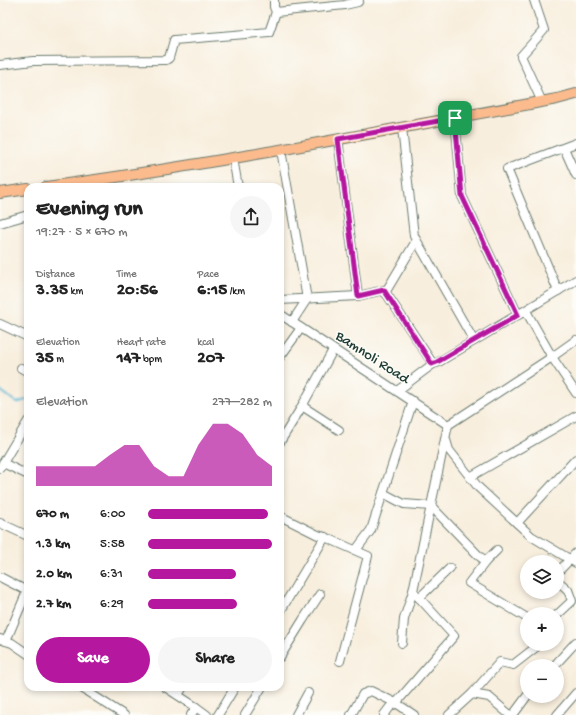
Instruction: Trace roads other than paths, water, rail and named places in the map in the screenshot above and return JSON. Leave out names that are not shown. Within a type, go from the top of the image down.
[{"type":"main road","points":[[96,183],[402,128],[542,102],[576,94]]},
{"type":"main road","points":[[0,193],[24,190]]},
{"type":"street","points":[[0,66],[33,61],[166,60],[169,58],[174,40],[269,32],[276,12],[274,0]]},
{"type":"street","points":[[276,12],[345,5],[358,2],[359,0]]},
{"type":"street","points":[[534,0],[544,30],[521,56],[542,102]]},
{"type":"street","points":[[455,118],[462,196],[518,315]]},
{"type":"street","points":[[402,128],[414,236],[474,341]]},
{"type":"street","points":[[338,139],[358,296]]},
{"type":"street","points":[[558,291],[506,169],[576,143]]},
{"type":"street","points":[[564,148],[576,175]]},
{"type":"street","points":[[281,150],[307,299],[292,322]]},
{"type":"street","points":[[233,158],[237,183]]},
{"type":"street","points":[[0,223],[24,216]]},
{"type":"street","points":[[385,293],[416,241]]},
{"type":"street","points":[[397,391],[432,364],[474,341],[576,280]]},
{"type":"street","points":[[284,300],[358,296],[384,290],[432,364]]},
{"type":"street","points":[[518,315],[526,311],[552,357],[576,393]]},
{"type":"street","name":"Bamnoli Road","points":[[284,317],[333,350],[414,401],[448,425]]},
{"type":"street","points":[[0,324],[24,335]]},
{"type":"street","points":[[284,351],[300,328]]},
{"type":"street","points":[[402,643],[404,619],[413,591],[448,425],[576,340]]},
{"type":"street","points":[[284,435],[333,350]]},
{"type":"street","points":[[356,550],[371,530],[414,401]]},
{"type":"street","points":[[302,406],[339,430]]},
{"type":"street","points":[[470,477],[576,416]]},
{"type":"street","points":[[24,428],[1,465],[24,474]]},
{"type":"street","points":[[445,438],[449,450],[478,487],[531,536],[573,562]]},
{"type":"street","points":[[517,523],[576,459]]},
{"type":"street","points":[[383,493],[404,504],[431,506],[479,556],[486,560]]},
{"type":"street","points":[[284,518],[318,535],[368,556],[340,661]]},
{"type":"street","points":[[0,523],[24,534]]},
{"type":"street","points":[[284,605],[325,537]]},
{"type":"street","points":[[497,550],[486,560],[469,583],[520,614]]},
{"type":"street","points":[[564,568],[573,562],[576,553]]},
{"type":"street","points":[[419,598],[450,568]]},
{"type":"street","points":[[0,577],[24,588]]},
{"type":"street","points":[[564,586],[568,590],[572,601],[564,608]]},
{"type":"street","points":[[384,715],[454,636],[413,591]]},
{"type":"street","points":[[284,651],[320,594]]},
{"type":"street","points":[[24,598],[3,640],[12,643],[24,651]]},
{"type":"street","points":[[560,659],[576,642]]},
{"type":"street","points":[[449,715],[472,694],[500,662],[513,665],[531,651]]},
{"type":"street","points":[[86,691],[124,715]]},
{"type":"street","points":[[172,691],[208,715]]},
{"type":"street","points":[[178,695],[180,691]]},
{"type":"street","points":[[218,715],[233,691]]},
{"type":"street","points":[[245,715],[260,691]]},
{"type":"street","points":[[351,715],[363,694],[371,691],[396,703],[414,715]]},
{"type":"street","points":[[296,715],[308,693]]},
{"type":"street","points":[[557,715],[576,693]]},
{"type":"street","points":[[472,694],[489,697],[512,715],[521,703]]},
{"type":"street","points":[[191,715],[196,707]]},
{"type":"waterway","points":[[0,390],[17,403],[24,400]]}]
